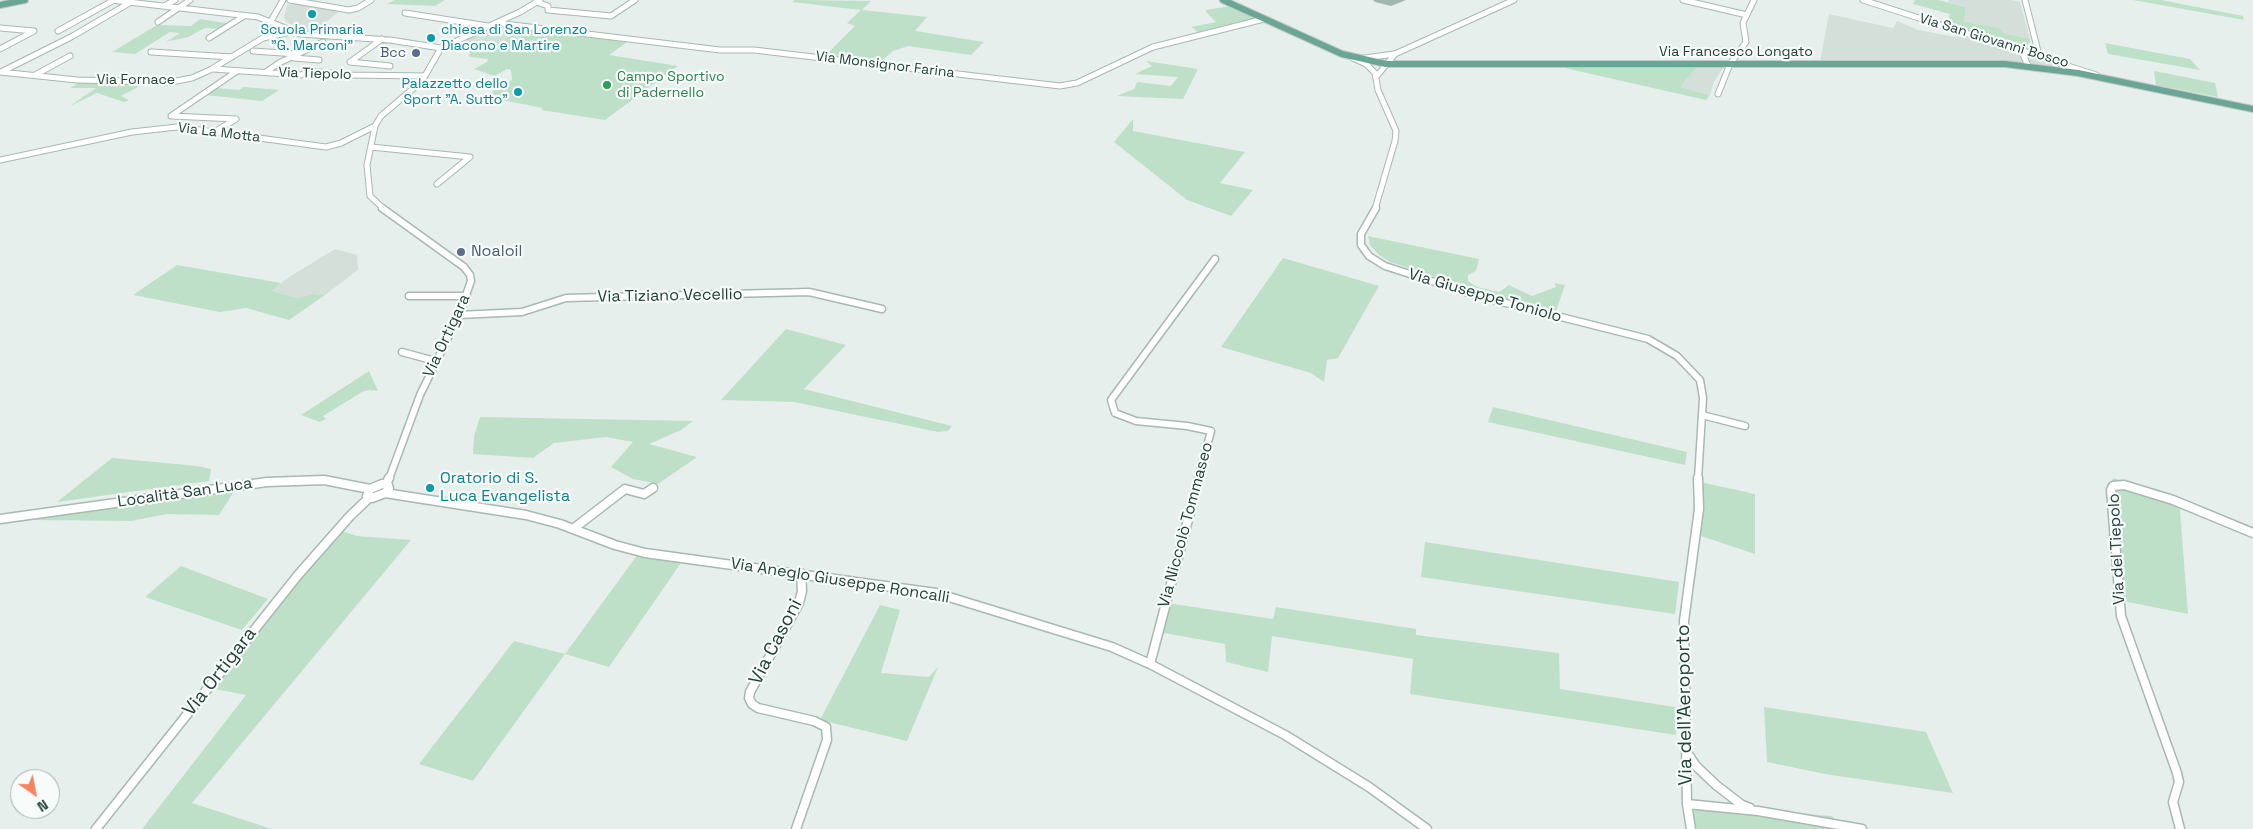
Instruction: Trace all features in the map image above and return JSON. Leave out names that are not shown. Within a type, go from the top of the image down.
[{"type":"main road","points":[[0,5],[25,0]]},
{"type":"main road","name":"Via Francesco Longato","points":[[1223,0],[1348,56],[1379,63],[1389,59],[1398,65],[1981,64],[2028,66],[2053,69],[2253,109]]},
{"type":"street","points":[[58,31],[112,0],[244,16],[272,21],[291,32],[314,36],[382,39],[441,48],[538,1],[548,6],[548,10],[611,16],[635,0]]},
{"type":"street","points":[[163,6],[175,0]]},
{"type":"street","points":[[158,22],[190,0]]},
{"type":"street","points":[[272,21],[283,0]]},
{"type":"street","points":[[290,0],[349,10],[358,8],[371,0]]},
{"type":"street","points":[[1374,74],[1379,63],[1399,52],[1514,0]]},
{"type":"street","points":[[1683,0],[1747,15]]},
{"type":"street","points":[[1718,94],[1730,64],[1746,42],[1743,23],[1754,0]]},
{"type":"street","name":"Via San Giovanni Bosco","points":[[1863,0],[2076,67],[2096,76],[2124,83]]},
{"type":"street","points":[[2025,0],[2038,55]]},
{"type":"street","points":[[0,72],[71,37],[131,2]]},
{"type":"street","points":[[405,13],[488,26]]},
{"type":"street","points":[[210,38],[244,16]]},
{"type":"street","name":"Via Monsignor Farina","points":[[496,23],[720,50],[763,51],[1060,86],[1077,83],[1153,47],[1264,19]]},
{"type":"street","points":[[0,28],[34,31],[0,49]]},
{"type":"street","name":"Via Fornace","points":[[0,72],[77,80],[170,82],[192,78],[213,68],[263,38],[291,32]]},
{"type":"street","points":[[382,39],[350,62],[390,66]]},
{"type":"street","name":"Via Tiepolo","points":[[266,72],[279,62],[299,55],[323,42]]},
{"type":"street","name":"Via Ortigara","points":[[386,488],[420,395],[459,315],[466,296],[470,275],[464,267],[376,204],[370,196],[367,165],[375,126],[380,116],[416,87],[425,76],[441,48]]},
{"type":"street","name":"Via Tiepolo","points":[[253,51],[299,55]]},
{"type":"street","points":[[151,52],[232,57]]},
{"type":"street","points":[[2026,52],[2023,54],[2028,66]]},
{"type":"street","points":[[35,75],[70,56]]},
{"type":"street","points":[[1348,56],[1389,59]]},
{"type":"street","points":[[1348,56],[1366,64],[1374,74]]},
{"type":"street","name":"Via Tiepolo","points":[[292,58],[319,60]]},
{"type":"street","points":[[1381,71],[1389,59]]},
{"type":"street","points":[[1374,74],[1396,66],[1411,65]]},
{"type":"street","name":"Via Tiepolo","points":[[213,68],[301,74],[308,71],[350,75],[425,76]]},
{"type":"street","points":[[216,131],[236,119],[171,116],[237,71]]},
{"type":"street","name":"Via Giuseppe Toniolo","points":[[1374,74],[1378,90],[1395,126],[1396,135],[1378,206],[1361,234],[1361,245],[1369,256],[1385,266],[1478,296],[1636,335],[1657,344],[1677,356],[1695,373],[1702,389],[1698,461]]},
{"type":"street","name":"Via La Motta","points":[[0,160],[147,129],[178,126],[326,147],[341,143],[375,126]]},
{"type":"street","points":[[371,147],[470,157],[436,184]]},
{"type":"street","name":"Via Niccolò Tommaseo","points":[[1150,664],[1211,431],[1187,426],[1136,421],[1115,413],[1110,400],[1215,259]]},
{"type":"street","name":"Via Tiziano Vecellio","points":[[459,315],[522,312],[566,298],[809,292],[882,309]]},
{"type":"street","points":[[409,296],[466,296]]},
{"type":"street","points":[[402,352],[435,361]]},
{"type":"street","points":[[1702,415],[1745,426]]},
{"type":"street","name":"Via dell'Aeroporto","points":[[1698,461],[1697,534],[1684,620],[1687,804],[1758,810],[1862,829]]},
{"type":"street","name":"Località San Luca","points":[[0,520],[275,481],[324,480],[370,493],[386,488]]},
{"type":"street","name":"Via del Tiepolo","points":[[2180,829],[2173,802],[2179,782],[2177,773],[2121,616],[2111,490],[2113,486],[2124,485],[2173,500],[2253,533]]},
{"type":"street","name":"Via Aneglo Giuseppe Roncalli","points":[[386,488],[526,514],[616,545],[646,553],[915,589],[956,598],[1112,647],[1150,664],[1260,720],[1312,750],[1427,829]]},
{"type":"street","points":[[573,529],[625,489],[644,494],[652,488]]},
{"type":"street","name":"Via Ortigara","points":[[96,829],[298,575],[370,493]]},
{"type":"street","name":"Via Casoni","points":[[796,829],[827,740],[826,728],[814,721],[758,708],[752,704],[749,698],[750,692],[799,603],[802,591],[801,573]]},
{"type":"street","points":[[1686,750],[1696,766],[1716,785],[1742,805],[1758,810]]},
{"type":"street","points":[[1687,804],[1691,829]]},
{"type":"shaded area","points":[[1949,0],[2011,0],[2020,2],[2030,39],[2003,33],[2000,28],[1964,22],[1966,7],[1948,2]]},
{"type":"shaded area","points":[[293,3],[340,11],[312,33],[286,22],[284,17],[287,5]]},
{"type":"shaded area","points":[[1829,14],[1893,28],[1897,21],[1918,30],[1955,37],[1963,34],[2076,70],[2048,67],[1820,62]]},
{"type":"shaded area","points":[[494,24],[528,28],[491,46],[459,40]]},
{"type":"shaded area","points":[[1698,66],[1724,66],[1714,82],[1710,95],[1680,87]]},
{"type":"shaded area","points":[[335,249],[357,255],[358,270],[325,295],[313,294],[298,298],[272,291],[286,279]]},
{"type":"green space","points":[[395,0],[445,0],[435,6],[387,4]]},
{"type":"green space","points":[[795,0],[871,1],[862,10],[927,17],[915,31],[984,42],[971,55],[908,46],[893,51],[879,63],[824,57],[855,26],[847,23],[861,10],[792,2]]},
{"type":"green space","points":[[1915,0],[1938,0],[1966,7],[1964,22],[2000,28],[2003,33],[2030,39],[2030,53],[1946,25],[1950,14],[1913,4]]},
{"type":"green space","points":[[2133,0],[2161,0],[2243,16],[2244,20]]},
{"type":"green space","points":[[1231,6],[1257,18],[1198,32],[1191,27],[1216,22],[1206,10]]},
{"type":"green space","points":[[200,19],[232,24],[222,29],[205,28],[188,37],[166,42],[180,33],[170,32],[135,54],[112,52],[157,25],[191,26]]},
{"type":"green space","points":[[528,28],[630,40],[609,55],[678,66],[605,120],[541,110],[543,108],[491,98],[493,91],[512,80],[511,70],[507,69],[495,76],[474,69],[487,62],[488,59],[469,57],[470,51],[444,49],[459,40],[491,46]]},
{"type":"green space","points":[[2105,43],[2190,59],[2200,70],[2108,54]]},
{"type":"green space","points":[[1146,61],[1198,69],[1183,99],[1117,96],[1134,89],[1137,82],[1171,86],[1178,77],[1135,74],[1152,66]]},
{"type":"green space","points":[[1556,66],[1698,66],[1680,87],[1710,95],[1706,100]]},
{"type":"green space","points":[[2154,71],[2215,83],[2218,97],[2156,85]]},
{"type":"green space","points":[[82,81],[144,84],[121,96],[129,100],[124,102],[97,93],[70,106],[96,88],[70,88]]},
{"type":"green space","points":[[244,87],[279,90],[262,101],[206,95],[216,88],[239,90]]},
{"type":"green space","points":[[1133,119],[1133,131],[1245,152],[1220,183],[1253,190],[1231,216],[1187,200],[1114,142]]},
{"type":"green space","points":[[1368,236],[1479,259],[1476,271],[1468,275],[1468,281],[1477,287],[1499,292],[1509,285],[1532,296],[1556,287],[1554,283],[1565,285],[1556,311],[1496,297],[1390,262],[1379,255],[1370,245]]},
{"type":"green space","points":[[1283,258],[1379,286],[1338,358],[1327,360],[1324,382],[1311,373],[1221,347]]},
{"type":"green space","points":[[177,265],[281,283],[272,291],[298,298],[313,294],[325,295],[289,320],[246,308],[220,312],[133,295]]},
{"type":"green space","points":[[786,329],[846,345],[804,389],[952,426],[948,431],[938,432],[794,402],[721,400]]},
{"type":"green space","points":[[369,371],[378,391],[369,390],[362,392],[323,416],[326,419],[320,422],[301,415]]},
{"type":"green space","points":[[1493,407],[1687,452],[1685,465],[1488,422]]},
{"type":"green space","points":[[480,417],[693,421],[681,430],[649,444],[697,457],[658,484],[633,479],[611,467],[633,442],[606,437],[554,443],[533,458],[473,454],[474,436]]},
{"type":"green space","points":[[112,458],[211,469],[209,481],[57,502]]},
{"type":"green space","points":[[2113,478],[2179,498],[2188,614],[2118,600],[2119,540],[2109,539],[2108,534],[2115,534],[2110,486]]},
{"type":"green space","points":[[1700,482],[1755,494],[1755,554],[1698,535]]},
{"type":"green space","points":[[238,485],[219,515],[167,514],[131,521],[36,520],[38,512]]},
{"type":"green space","points":[[339,530],[357,536],[411,540],[192,803],[272,829],[142,829],[246,695],[210,688]]},
{"type":"green space","points":[[1425,542],[1679,582],[1675,614],[1421,577]]},
{"type":"green space","points":[[638,554],[683,560],[609,667],[565,654]]},
{"type":"green space","points":[[181,566],[268,599],[242,630],[145,597]]},
{"type":"green space","points":[[1167,603],[1273,619],[1276,607],[1416,629],[1416,635],[1559,653],[1560,689],[1675,707],[1676,735],[1410,694],[1413,659],[1272,636],[1268,672],[1226,662],[1225,644],[1159,632]]},
{"type":"green space","points":[[880,605],[900,610],[881,673],[929,677],[938,667],[907,741],[820,720]]},
{"type":"green space","points":[[514,641],[565,654],[473,781],[419,764]]},
{"type":"green space","points":[[1764,707],[1926,732],[1953,793],[1825,774],[1767,762]]},
{"type":"green space","points":[[1693,805],[1832,816],[1839,829],[1696,829]]},
{"type":"taxiway","points":[[1379,0],[1391,3],[1400,0]]},
{"type":"place","name":"Scuola Primaria \"G. Marconi\"","points":[[312,14]]},
{"type":"place","name":"chiesa di San Lorenzo Diacono e Martire","points":[[431,38]]},
{"type":"place","name":"Bcc","points":[[416,53]]},
{"type":"place","name":"Campo Sportivo di Padernello","points":[[607,85]]},
{"type":"place","name":"Palazzetto dello Sport \"A. Sutto\"","points":[[518,92]]},
{"type":"place","name":"Noaloil","points":[[461,252]]},
{"type":"place","name":"Oratorio di S. Luca Evangelista","points":[[430,488]]}]
